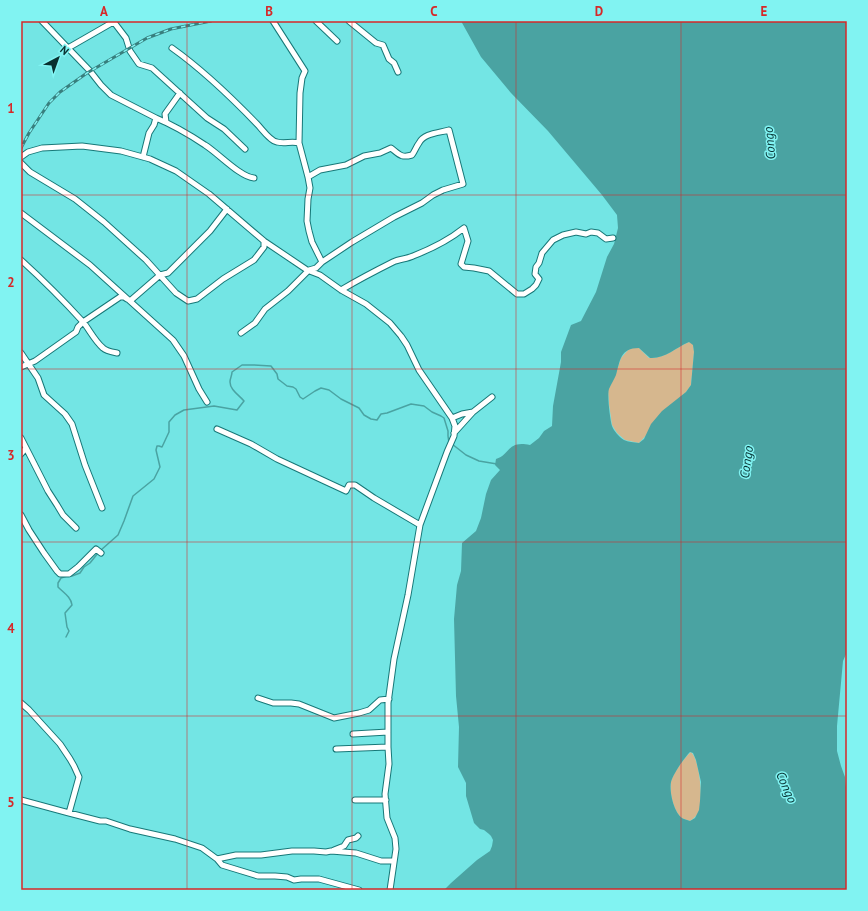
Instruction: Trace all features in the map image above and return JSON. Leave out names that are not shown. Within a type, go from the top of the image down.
[{"type":"street","points":[[43,21],[111,94],[166,122],[206,145],[240,172],[254,178]]},
{"type":"street","points":[[68,48],[114,21],[126,38],[130,51],[139,64],[152,68],[208,118],[224,129],[245,149]]},
{"type":"street","points":[[273,21],[305,70],[302,78],[300,93],[299,143],[310,188],[307,221],[312,242],[322,262]]},
{"type":"street","points":[[316,21],[337,41]]},
{"type":"street","points":[[349,21],[376,43],[383,45],[389,59],[394,63],[398,72]]},
{"type":"street","points":[[172,48],[196,66],[216,84],[258,125],[265,134],[277,142],[299,143]]},
{"type":"street","points":[[166,122],[165,114],[180,93]]},
{"type":"street","points":[[143,156],[156,118]]},
{"type":"street","points":[[241,333],[255,323],[265,308],[288,291],[309,270],[316,268],[322,262],[352,242],[394,217],[422,203],[433,195],[443,190],[463,184],[449,130],[424,136],[412,155],[406,157],[400,155],[392,148],[380,153],[364,156],[346,164],[318,171],[308,178]]},
{"type":"street","points":[[21,157],[28,152],[42,148],[82,146],[121,151],[143,156],[176,171],[228,209],[264,241],[309,270],[320,275],[341,290],[366,304],[396,330],[407,345],[419,370],[452,418],[455,426],[454,433],[420,525],[408,595],[394,659],[389,699],[388,747],[390,764],[386,786],[387,818],[395,838],[396,849],[390,890]]},
{"type":"street","points":[[21,163],[30,172],[89,209],[146,260],[176,293],[188,302],[198,299],[223,279],[254,260],[264,247],[264,241]]},
{"type":"street","points":[[130,300],[160,275],[168,273],[210,231],[228,209]]},
{"type":"street","points":[[21,213],[90,265],[173,340],[184,356],[207,402]]},
{"type":"street","points":[[341,290],[359,279],[394,262],[412,257],[425,251],[455,235],[464,228],[468,241],[461,264],[464,267],[489,271],[517,294],[524,294],[536,285],[538,279],[535,274],[536,267],[542,253],[553,240],[563,235],[576,232],[586,234],[591,232],[598,233],[606,240],[613,238]]},
{"type":"street","points":[[21,260],[42,278],[83,322],[104,349],[117,353]]},
{"type":"street","points":[[21,367],[42,357],[76,332],[78,327],[83,322],[120,297],[130,300]]},
{"type":"street","points":[[21,353],[38,378],[44,396],[65,414],[72,424],[85,465],[102,508]]},
{"type":"street","points":[[454,433],[473,412],[492,397]]},
{"type":"street","points":[[452,418],[473,412]]},
{"type":"street","points":[[217,429],[251,444],[277,459],[346,491],[349,485],[355,485],[420,525]]},
{"type":"street","points":[[21,438],[48,491],[63,515],[76,528]]},
{"type":"street","points":[[21,454],[26,448]]},
{"type":"street","points":[[21,515],[44,553],[60,574],[69,574],[78,567],[96,548],[101,553]]},
{"type":"street","points":[[258,698],[273,703],[299,704],[334,718],[369,710],[380,700],[389,699]]},
{"type":"street","points":[[21,703],[60,744],[70,758],[79,777],[68,813]]},
{"type":"street","points":[[353,734],[388,732]]},
{"type":"street","points":[[336,749],[388,747]]},
{"type":"street","points":[[21,800],[100,821],[106,821],[130,829],[175,839],[202,848],[217,859],[222,865],[258,876],[287,877],[294,880],[319,879],[359,890]]},
{"type":"street","points":[[355,800],[386,800]]},
{"type":"street","points":[[217,859],[236,855],[261,855],[292,851],[326,852],[344,846],[348,840],[358,836]]},
{"type":"street","points":[[331,850],[356,853],[381,861],[394,861]]},
{"type":"shaded area","points":[[689,342],[693,344],[694,352],[691,385],[639,443],[625,440],[617,433],[612,425],[608,390],[615,376],[621,358],[628,350],[632,348],[639,348],[649,358],[660,357]]},
{"type":"shaded area","points":[[691,752],[697,763],[699,771],[701,798],[699,811],[690,821],[680,817],[677,813],[672,797],[671,782],[676,770]]},
{"type":"water","name":"Congo","points":[[461,21],[847,21],[847,652],[843,661],[837,726],[837,751],[845,777],[847,798],[847,890],[444,890],[477,860],[490,851],[493,840],[489,834],[480,829],[474,823],[466,796],[466,783],[458,767],[459,727],[456,696],[454,619],[457,585],[461,571],[462,543],[476,531],[491,480],[500,470],[495,465],[496,459],[501,457],[513,446],[523,444],[530,445],[539,438],[544,431],[552,426],[553,406],[561,362],[561,352],[571,325],[581,321],[596,292],[607,257],[614,244],[618,228],[617,215],[602,195],[548,131],[511,93],[481,57]],"holes":[[[689,342],[693,345],[694,352],[691,385],[686,392],[662,411],[651,424],[644,439],[639,443],[622,439],[612,426],[608,396],[609,389],[624,353],[628,350],[639,348],[650,358],[655,358],[665,355]],[[690,752],[693,753],[696,760],[701,782],[699,810],[695,818],[690,821],[680,817],[677,813],[673,802],[671,786],[672,779],[677,770]]]},
{"type":"waterway","points":[[101,550],[118,535],[133,496],[154,479],[160,467],[156,450],[157,446],[162,447],[169,432],[169,422],[175,415],[184,410],[214,406],[237,410],[244,401],[233,390],[230,385],[230,381],[232,372],[242,365],[271,366],[277,374],[278,379],[287,386],[296,389],[300,397],[303,399],[321,388],[329,390],[341,399],[359,408],[364,415],[371,419],[377,420],[381,414],[411,404],[424,406],[444,418],[448,431],[449,443]]},
{"type":"waterway","points":[[452,444],[466,455],[479,461],[497,464]]},
{"type":"waterway","points":[[66,637],[69,631],[65,613],[72,605],[69,597],[58,587],[58,583],[61,578],[80,573],[98,553]]},
{"type":"railway","points":[[21,148],[49,103],[60,92],[87,73],[147,38],[171,29],[211,21]]}]
